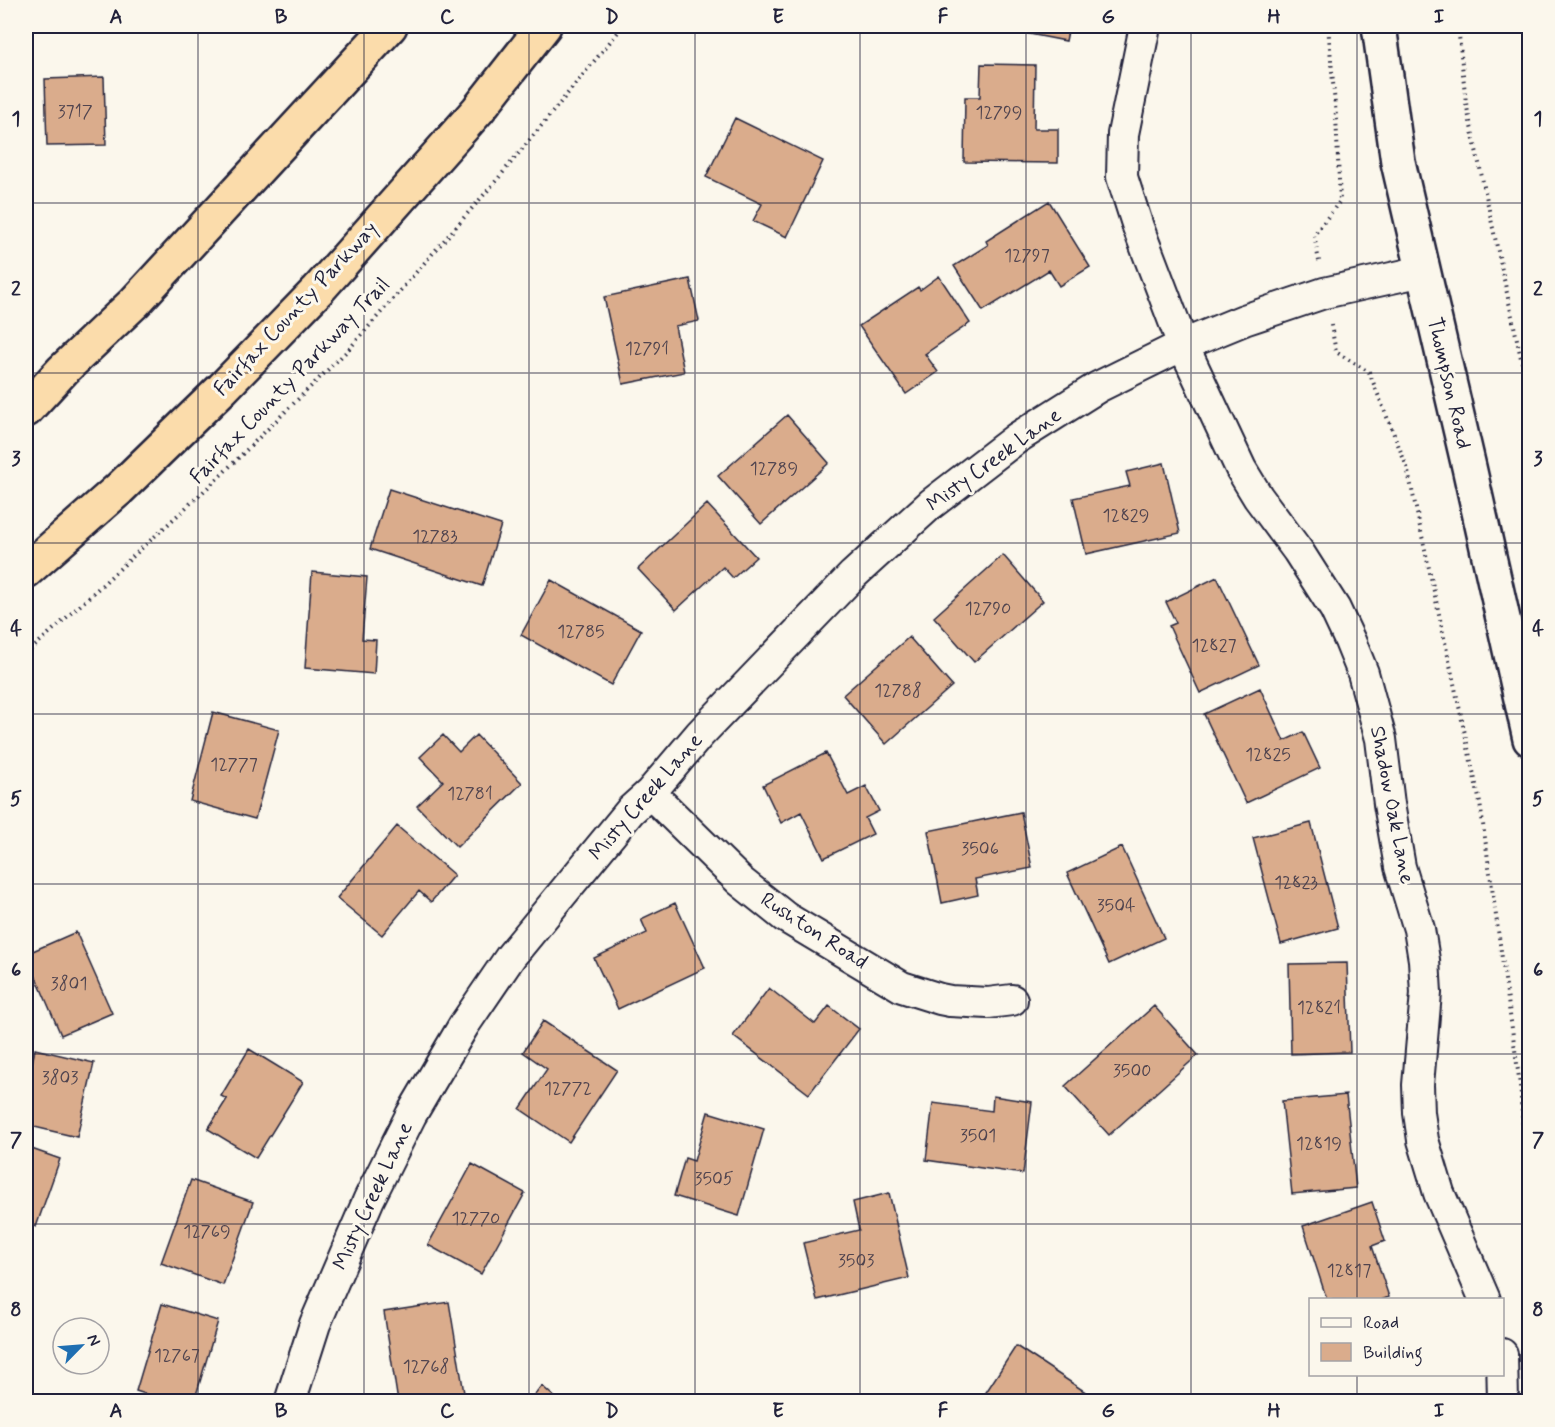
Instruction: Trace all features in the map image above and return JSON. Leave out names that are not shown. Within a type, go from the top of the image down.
[{"type":"highway","points":[[26,410],[63,370],[135,302],[390,26]]},
{"type":"highway","name":"Fairfax County Parkway","points":[[26,572],[119,489],[222,389],[318,290],[478,110],[544,26]]},
{"type":"street","points":[[1145,26],[1123,134],[1122,177],[1138,227],[1183,345]]},
{"type":"street","name":"Thompson Road","points":[[1379,26],[1398,162],[1530,739]]},
{"type":"street","name":"Misty Creek Lane","points":[[290,1401],[315,1324],[369,1199],[411,1115],[464,1024],[511,956],[632,810],[650,793],[700,734],[853,575],[931,504],[1017,438],[1098,387],[1183,345],[1244,320],[1324,293],[1423,271]]},
{"type":"street","name":"Shadow Oak Lane","points":[[1183,345],[1241,469],[1335,609],[1363,673],[1381,739],[1400,867],[1419,928],[1424,960],[1426,993],[1418,1085],[1423,1140],[1439,1193],[1485,1298]]},
{"type":"street","name":"Rushton Road","points":[[650,793],[740,881],[784,917],[902,987],[940,999],[988,1003],[1012,1000]]},
{"type":"street","points":[[1503,1376],[1503,1401]]},
{"type":"path","name":"Fairfax County Parkway Trail","points":[[26,654],[218,478],[350,348],[496,181],[623,26]]},
{"type":"path","points":[[1328,26],[1336,116],[1340,201],[1314,236],[1336,352],[1369,372],[1407,467],[1480,804],[1520,1085],[1530,1223]]},
{"type":"path","points":[[1458,26],[1466,103],[1530,400]]},
{"type":"building","points":[[994,26],[1069,26],[1066,41]]},
{"type":"building","points":[[981,64],[1035,65],[1034,129],[1058,129],[1058,163],[964,162],[965,97],[980,97]]},
{"type":"building","points":[[104,77],[106,145],[47,146],[45,79]]},
{"type":"building","points":[[735,118],[823,161],[787,237],[753,221],[762,204],[706,177]]},
{"type":"building","points":[[1049,201],[1090,267],[1059,286],[1049,270],[983,311],[954,266],[988,245],[986,241]]},
{"type":"building","points":[[939,276],[970,323],[925,354],[938,372],[906,394],[859,326],[918,287],[920,290]]},
{"type":"building","points":[[690,279],[699,321],[675,326],[684,372],[623,384],[604,297]]},
{"type":"building","points":[[787,415],[829,463],[761,524],[718,476]]},
{"type":"building","points":[[1164,463],[1180,533],[1086,554],[1073,498],[1130,486],[1126,472]]},
{"type":"building","points":[[389,489],[501,525],[482,586],[370,549]]},
{"type":"building","points":[[707,504],[756,557],[733,578],[723,567],[676,610],[638,569]]},
{"type":"building","points":[[1003,555],[1043,601],[974,662],[934,617]]},
{"type":"building","points":[[312,572],[367,577],[362,639],[376,640],[374,674],[305,668]]},
{"type":"building","points":[[1217,577],[1259,665],[1200,693],[1169,626],[1176,623],[1166,602]]},
{"type":"building","points":[[551,580],[641,630],[611,685],[521,635]]},
{"type":"building","points":[[909,637],[952,686],[886,744],[843,695]]},
{"type":"building","points":[[1260,688],[1284,741],[1303,732],[1320,768],[1246,803],[1204,714]]},
{"type":"building","points":[[213,712],[279,730],[255,819],[190,801]]},
{"type":"building","points":[[443,735],[459,752],[476,735],[522,783],[457,847],[417,806],[443,781],[420,757]]},
{"type":"building","points":[[826,753],[848,795],[866,786],[879,811],[865,818],[873,834],[824,858],[801,812],[781,823],[763,785]]},
{"type":"building","points":[[1021,812],[1032,868],[975,879],[978,895],[942,903],[928,831]]},
{"type":"building","points":[[1311,823],[1338,928],[1281,944],[1253,838]]},
{"type":"building","points":[[397,826],[454,875],[431,902],[419,891],[382,935],[337,898]]},
{"type":"building","points":[[1122,847],[1164,938],[1109,964],[1067,873]]},
{"type":"building","points":[[675,903],[705,968],[618,1009],[594,958],[647,933],[641,919]]},
{"type":"building","points":[[76,932],[112,1013],[61,1035],[26,954]]},
{"type":"building","points":[[1347,963],[1350,1052],[1291,1054],[1289,964]]},
{"type":"building","points":[[769,988],[815,1024],[829,1006],[859,1029],[809,1094],[733,1036]]},
{"type":"building","points":[[1154,1006],[1198,1055],[1109,1135],[1065,1086]]},
{"type":"building","points":[[543,1021],[617,1070],[569,1142],[520,1109],[547,1069],[523,1052]]},
{"type":"building","points":[[35,1049],[94,1063],[77,1137],[26,1125],[26,1093]]},
{"type":"building","points":[[249,1049],[303,1082],[256,1158],[208,1129],[227,1099],[221,1096]]},
{"type":"building","points":[[1346,1095],[1356,1188],[1292,1194],[1282,1101]]},
{"type":"building","points":[[993,1096],[1032,1102],[1023,1174],[926,1160],[933,1103],[992,1111]]},
{"type":"building","points":[[708,1112],[764,1129],[739,1216],[674,1196],[685,1158],[694,1161]]},
{"type":"building","points":[[26,1147],[60,1159],[36,1227],[26,1223]]},
{"type":"building","points":[[472,1164],[525,1193],[481,1274],[428,1245]]},
{"type":"building","points":[[191,1180],[253,1202],[223,1285],[161,1263]]},
{"type":"building","points":[[889,1193],[909,1278],[817,1300],[803,1243],[859,1230],[853,1202]]},
{"type":"building","points":[[1372,1202],[1385,1241],[1372,1246],[1389,1297],[1326,1298],[1303,1226]]},
{"type":"building","points":[[449,1302],[465,1399],[446,1402],[398,1402],[384,1312]]},
{"type":"building","points":[[162,1304],[218,1321],[194,1402],[170,1402],[136,1391]]},
{"type":"building","points":[[1016,1346],[1096,1399],[1094,1402],[984,1402],[981,1400]]},
{"type":"building","points":[[542,1386],[560,1402],[529,1402]]},
{"type":"building","points":[[1345,1398],[1404,1398],[1404,1402],[1345,1402]]}]
